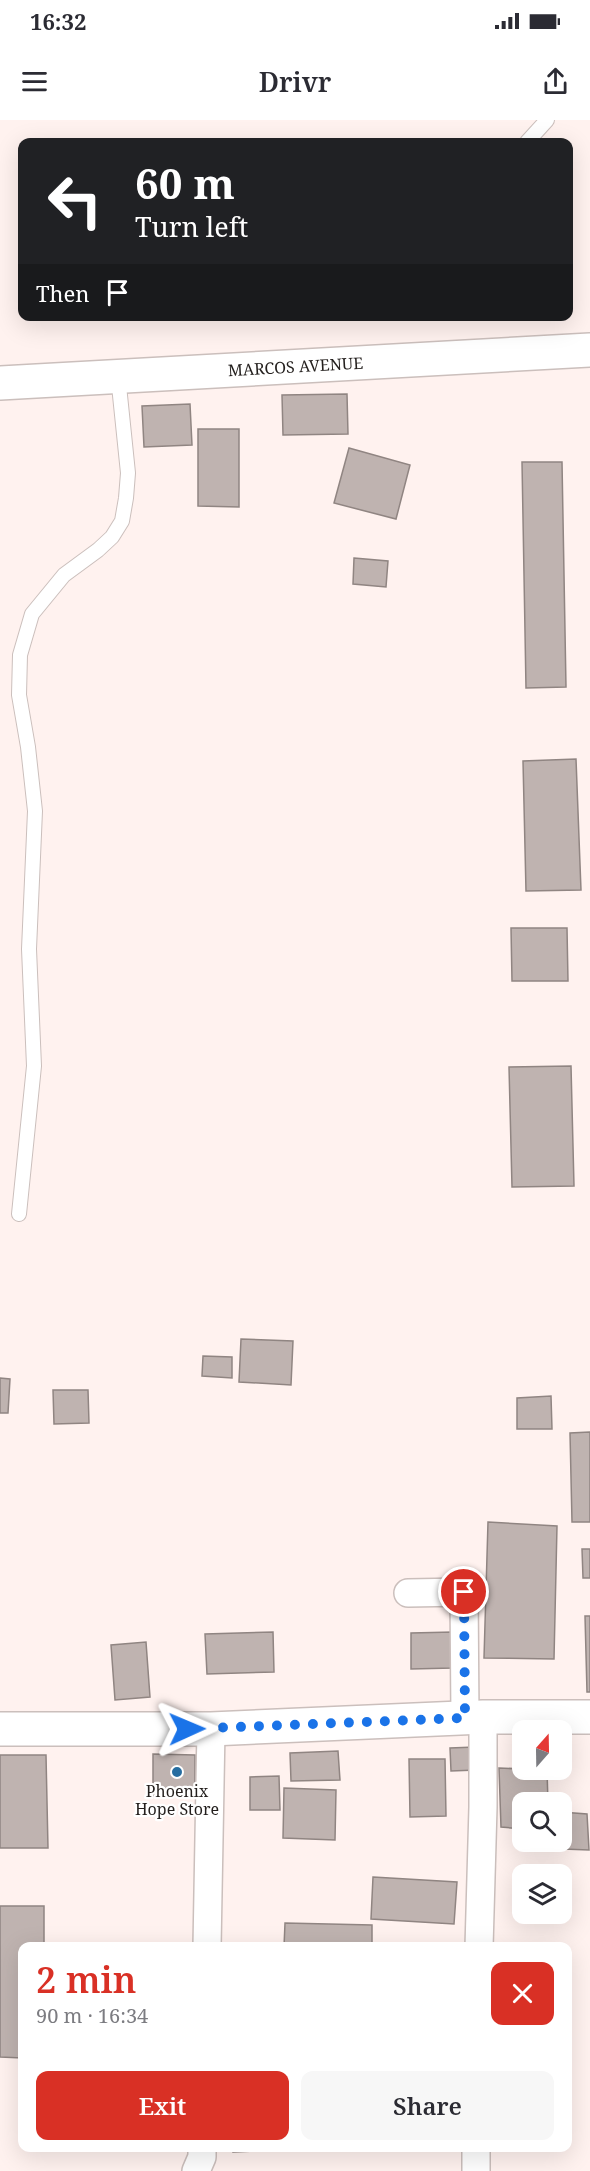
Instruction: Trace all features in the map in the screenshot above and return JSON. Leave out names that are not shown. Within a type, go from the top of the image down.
[{"type":"street","name":"MARCOS AVENUE","points":[[0,383],[590,350]]},
{"type":"street","points":[[408,1593],[464,1592],[483,1807],[479,1942]]},
{"type":"street","points":[[0,1729],[211,1729],[474,1718],[590,1717]]},
{"type":"street","points":[[207,1942],[211,1729]]},
{"type":"street","points":[[196,2171],[202,2152]]},
{"type":"street","points":[[476,2152],[477,2171]]},
{"type":"lane","points":[[531,138],[547,120]]},
{"type":"lane","points":[[19,1214],[34,1066],[29,949],[35,811],[20,695],[20,655],[32,614],[64,575],[112,537],[122,520],[128,473],[118,376]]},
{"type":"building","points":[[347,394],[348,434],[283,435],[282,395]]},
{"type":"building","points":[[190,404],[192,445],[144,447],[142,406]]},
{"type":"building","points":[[198,429],[239,429],[239,507],[198,506]]},
{"type":"building","points":[[349,448],[410,465],[396,519],[334,503]]},
{"type":"building","points":[[522,462],[562,462],[566,687],[526,688]]},
{"type":"building","points":[[354,558],[388,561],[386,587],[353,584]]},
{"type":"building","points":[[576,759],[581,890],[526,891],[523,761]]},
{"type":"building","points":[[511,928],[567,928],[568,981],[512,981]]},
{"type":"building","points":[[571,1066],[574,1186],[512,1187],[509,1067]]},
{"type":"building","points":[[241,1339],[293,1341],[291,1385],[239,1382]]},
{"type":"building","points":[[203,1356],[232,1357],[232,1378],[202,1376]]},
{"type":"building","points":[[0,1378],[10,1379],[8,1413],[0,1413]]},
{"type":"building","points":[[53,1390],[88,1390],[89,1423],[54,1424]]},
{"type":"building","points":[[551,1396],[552,1429],[517,1429],[517,1398]]},
{"type":"building","points":[[590,1432],[590,1522],[572,1522],[570,1433]]},
{"type":"building","points":[[488,1522],[557,1526],[554,1659],[484,1658]]},
{"type":"building","points":[[582,1549],[590,1549],[590,1578],[583,1578]]},
{"type":"building","points":[[585,1616],[590,1616],[590,1692],[587,1692]]},
{"type":"building","points":[[273,1632],[274,1672],[207,1674],[205,1634]]},
{"type":"building","points":[[453,1632],[453,1668],[411,1669],[411,1633]]},
{"type":"building","points":[[146,1642],[150,1697],[115,1700],[111,1645]]},
{"type":"building","points":[[475,1747],[476,1770],[451,1771],[450,1748]]},
{"type":"building","points":[[338,1751],[340,1780],[291,1781],[290,1753]]},
{"type":"building","points":[[153,1754],[195,1755],[195,1796],[153,1796]]},
{"type":"building","points":[[0,1755],[46,1755],[48,1848],[0,1848]]},
{"type":"building","points":[[409,1759],[445,1759],[446,1816],[410,1817]]},
{"type":"building","points":[[499,1768],[512,1769],[512,1780],[547,1780],[548,1792],[512,1792],[512,1828],[501,1827]]},
{"type":"building","points":[[279,1776],[280,1810],[250,1810],[250,1777]]},
{"type":"building","points":[[284,1788],[336,1790],[335,1840],[283,1838]]},
{"type":"building","points":[[572,1813],[587,1814],[589,1850],[572,1849]]},
{"type":"building","points":[[373,1877],[457,1882],[454,1924],[371,1919]]},
{"type":"building","points":[[0,1906],[44,1906],[44,1942],[18,1942],[18,2058],[0,2057]]},
{"type":"building","points":[[285,1923],[372,1925],[372,1942],[284,1942]]},
{"type":"place","name":"Phoenix Hope Store","points":[[177,1772]]},
{"type":"route","points":[[187,1729],[465,1718],[464,1592]]}]
